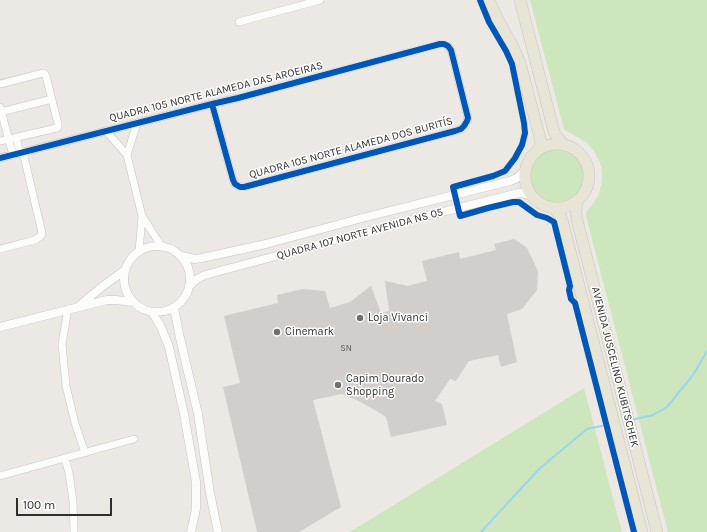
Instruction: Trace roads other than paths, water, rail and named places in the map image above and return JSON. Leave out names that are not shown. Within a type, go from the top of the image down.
[{"type":"main road","points":[[489,0],[520,63],[540,138],[541,143],[538,150],[530,160],[526,169],[526,184],[529,191],[543,204],[554,208],[567,206],[577,201],[583,195],[589,179],[589,170],[585,160],[578,152],[563,144],[549,145],[538,150]]},
{"type":"main road","points":[[520,0],[555,134],[563,144]]},
{"type":"main road","name":"AVENIDA JUSCELINO KUBITSCHEK","points":[[577,201],[577,220],[657,532]]},
{"type":"main road","name":"AVENIDA JUSCELINO KUBITSCHEK","points":[[554,208],[560,214],[563,223],[642,532]]},
{"type":"street","points":[[239,22],[320,0]]},
{"type":"street","name":"QUADRA 105 NORTE ALAMEDA DAS AROEIRAS","points":[[0,158],[238,98],[436,45],[446,45],[450,47],[451,50],[468,115],[466,124],[461,128]]},
{"type":"street","points":[[0,84],[43,73],[45,74],[58,124],[57,128],[0,141]]},
{"type":"street","points":[[0,249],[35,240],[39,238],[42,233],[19,153],[1,109],[52,98]]},
{"type":"street","name":"QUADRA 105 NORTE ALAMEDA DOS BURITÍS","points":[[212,104],[233,180],[235,184],[240,187],[461,128]]},
{"type":"street","points":[[127,155],[137,123]]},
{"type":"street","points":[[106,131],[127,155],[142,216],[139,252]]},
{"type":"street","name":"QUADRA 107 NORTE AVENIDA NS 05","points":[[181,256],[195,259],[266,244],[510,181],[517,178],[526,169]]},
{"type":"street","name":"QUADRA 107 NORTE AVENIDA NS 05","points":[[189,286],[197,279],[205,275],[410,220],[519,193],[534,197]]},
{"type":"street","points":[[142,216],[162,246]]},
{"type":"street","points":[[154,246],[162,246],[181,256],[189,270],[189,286],[184,299],[181,302],[174,308],[164,312],[152,312],[142,309],[133,302],[127,292],[124,281],[125,270],[130,260],[139,252],[154,246]]},
{"type":"street","points":[[78,307],[125,270]]},
{"type":"street","points":[[0,327],[107,300],[133,302]]},
{"type":"street","points":[[174,308],[198,414],[210,493],[218,532]]},
{"type":"street","points":[[68,309],[62,344],[66,386],[84,453]]},
{"type":"street","points":[[152,312],[161,327],[169,347],[184,414],[196,482],[196,508],[191,532]]},
{"type":"street","points":[[0,476],[134,439]]},
{"type":"street","points":[[65,459],[69,473],[73,501],[74,532]]},
{"type":"waterway","points":[[631,420],[653,415],[667,407],[693,375],[707,351]]},
{"type":"waterway","points":[[481,532],[539,469],[587,429],[611,424]]},
{"type":"place","name":"Loja Vivanci","points":[[360,318]]},
{"type":"place","name":"Cinemark","points":[[277,332]]},
{"type":"place","name":"Capim Dourado Shopping","points":[[338,385]]}]
